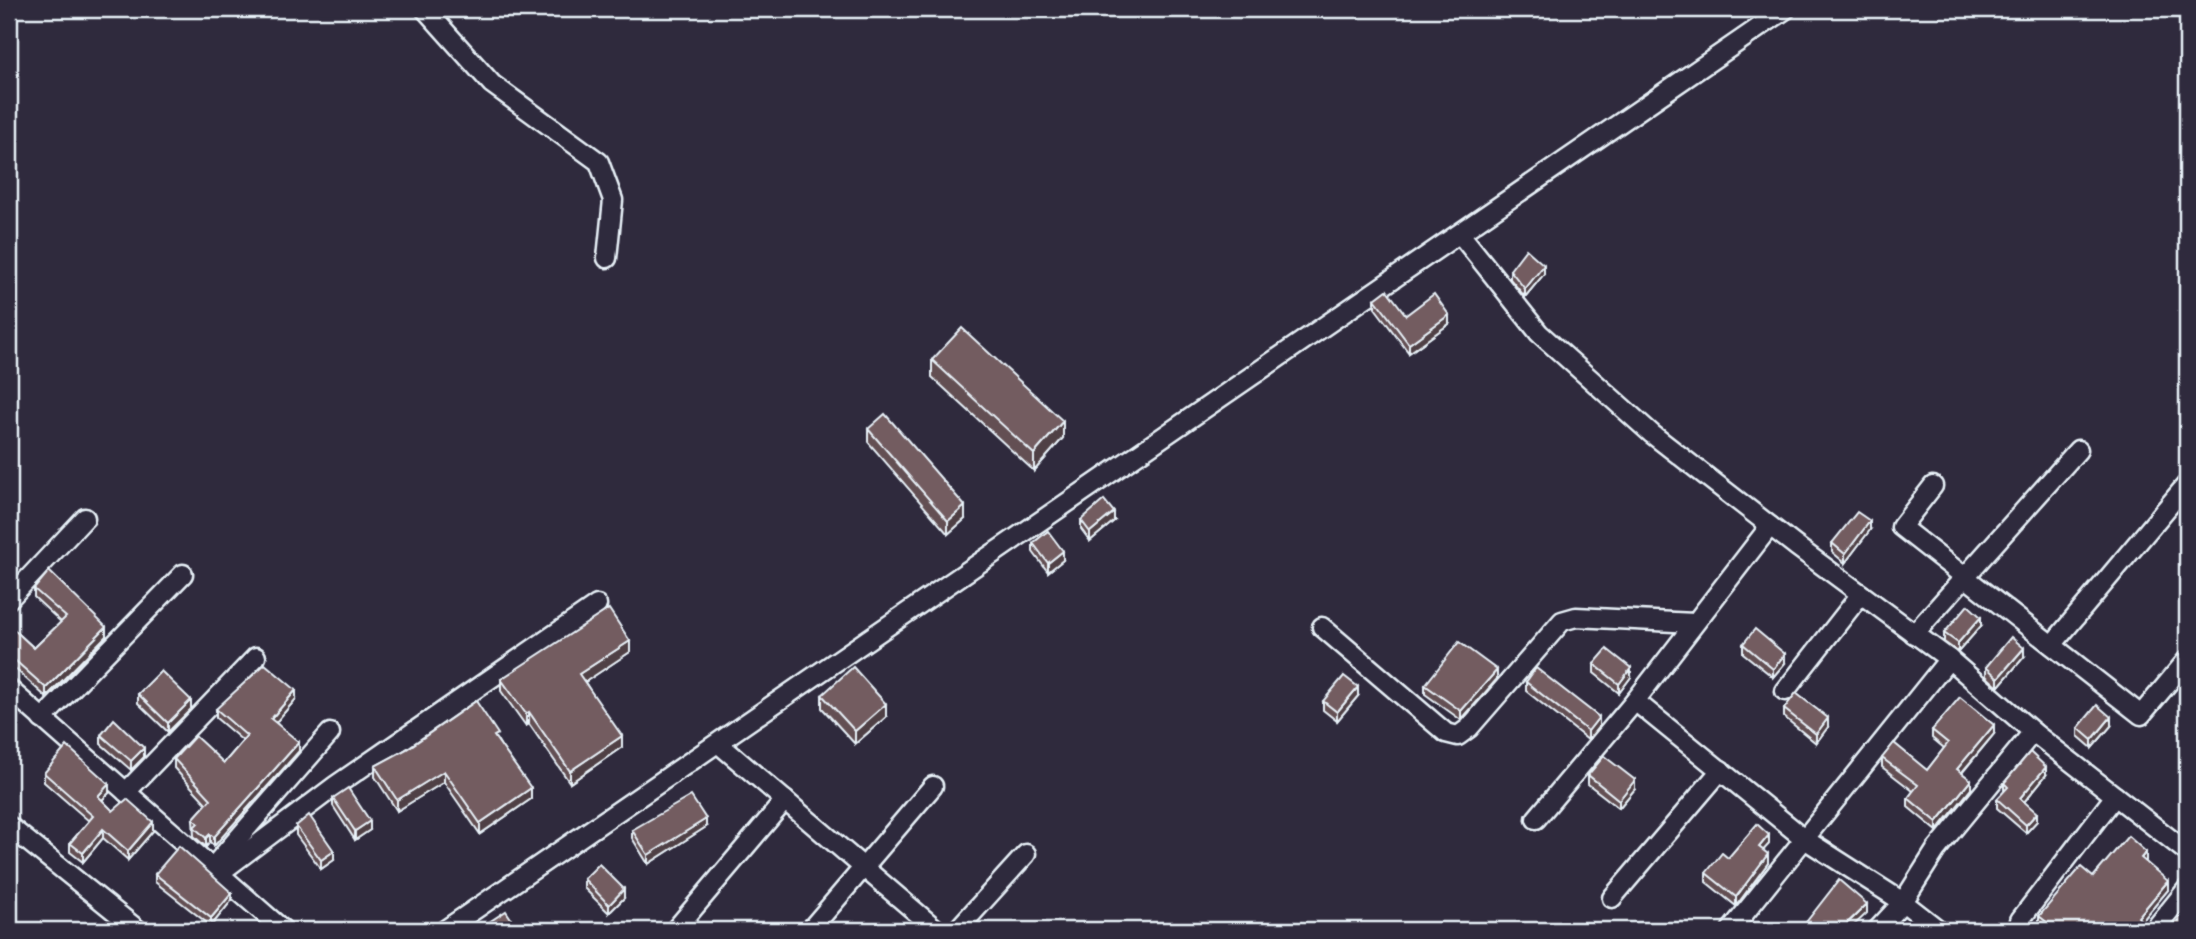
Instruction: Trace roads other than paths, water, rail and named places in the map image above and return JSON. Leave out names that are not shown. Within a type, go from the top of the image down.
[{"type":"street","points":[[425,9],[492,84],[599,162],[613,200],[607,258]]},
{"type":"street","points":[[445,930],[1461,235],[1786,9]]},
{"type":"street","points":[[1461,235],[1539,333],[1652,434],[1949,659],[2033,732],[2187,852]]},
{"type":"street","points":[[1914,634],[2078,450]]},
{"type":"street","points":[[2052,645],[2187,484]]},
{"type":"street","points":[[1933,486],[1901,527],[2141,715],[2187,660]]},
{"type":"street","points":[[9,599],[85,518]]},
{"type":"street","points":[[1536,819],[1635,701],[1770,526]]},
{"type":"street","points":[[42,719],[183,574]]},
{"type":"street","points":[[1785,691],[1861,594]]},
{"type":"street","points":[[215,871],[597,605]]},
{"type":"street","points":[[1322,627],[1446,733],[1458,736],[1469,728],[1562,621],[1576,617],[1694,623]]},
{"type":"street","points":[[126,792],[256,657]]},
{"type":"street","points":[[1731,930],[1949,659]]},
{"type":"street","points":[[9,690],[283,930]]},
{"type":"street","points":[[1635,701],[1806,840],[1903,902],[1938,930]]},
{"type":"street","points":[[1877,930],[1903,902],[1936,850],[2033,732]]},
{"type":"street","points":[[215,871],[330,733]]},
{"type":"street","points":[[719,744],[937,930]]},
{"type":"street","points":[[1612,898],[1721,770]]},
{"type":"street","points":[[810,930],[933,786]]},
{"type":"street","points":[[2021,920],[2115,796]]},
{"type":"street","points":[[675,930],[785,800]]},
{"type":"street","points":[[9,826],[138,930]]},
{"type":"street","points":[[957,930],[1026,854]]},
{"type":"street","points":[[2154,930],[2187,889]]}]
